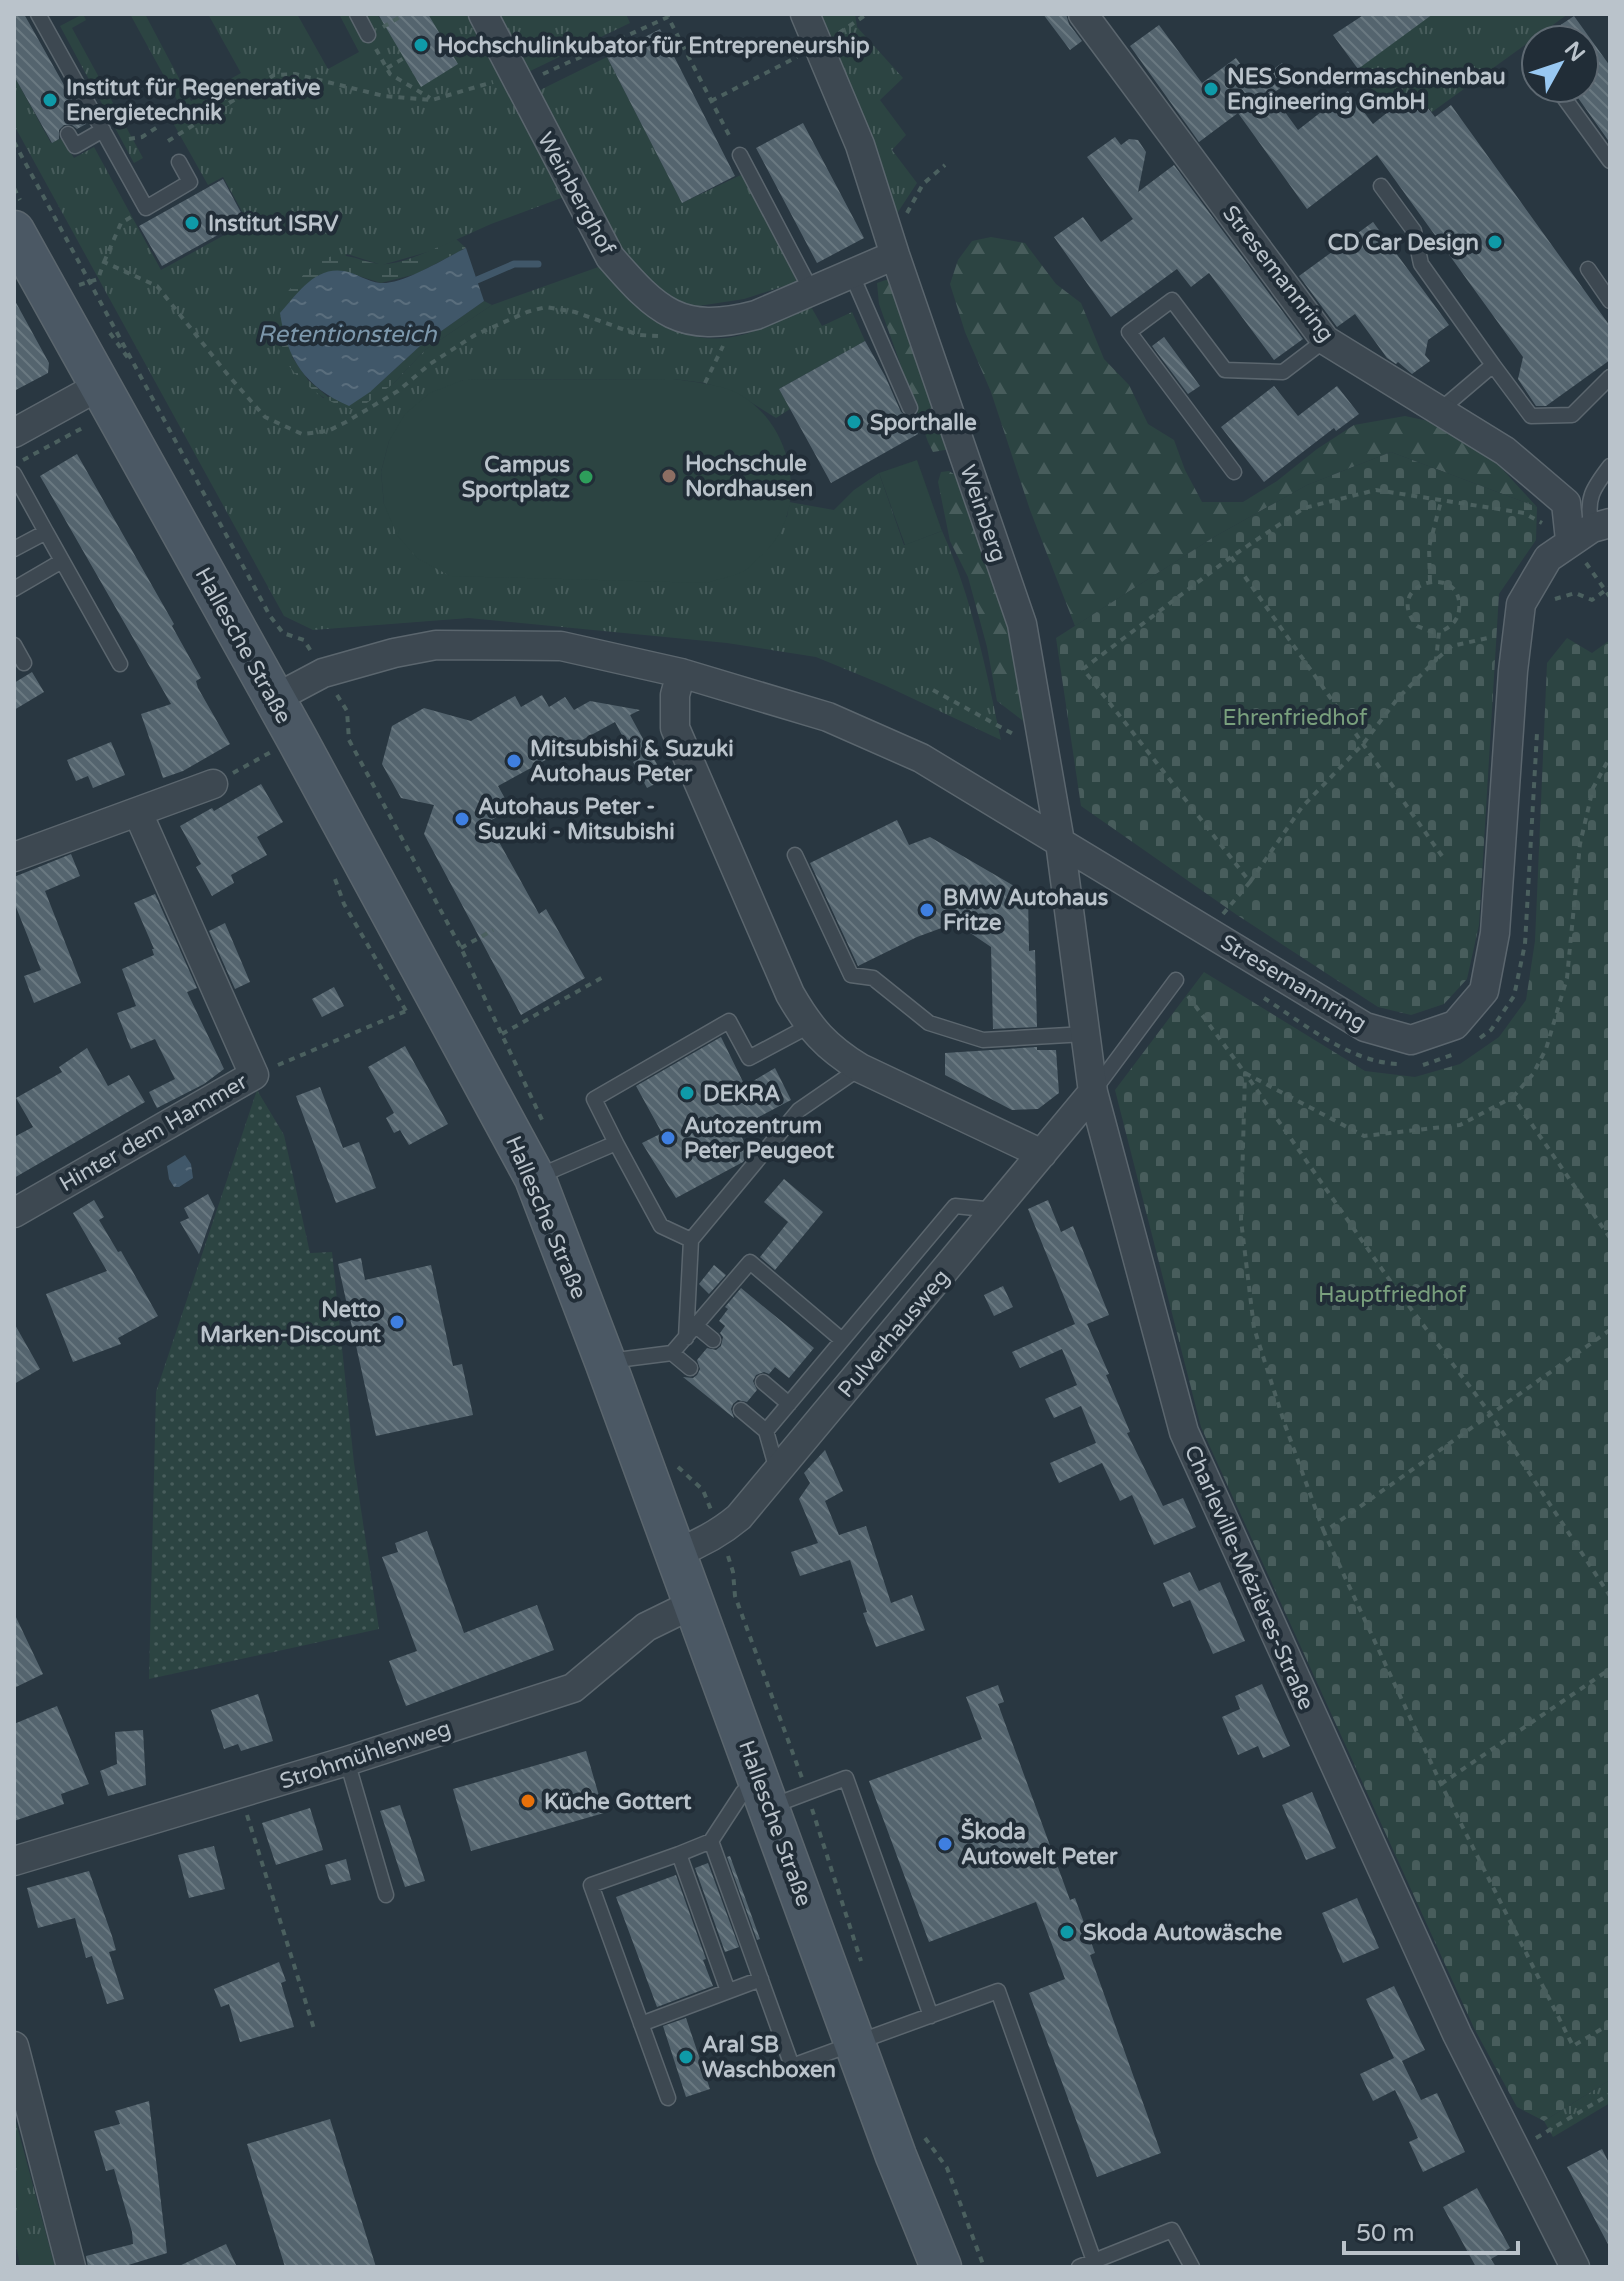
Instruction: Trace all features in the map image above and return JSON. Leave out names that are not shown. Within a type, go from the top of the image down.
[{"type":"main road","name":"Hallesche Straße","points":[[14,231],[297,739],[535,1178],[766,1795],[896,2156],[941,2267]]},
{"type":"street","name":"Weinberghof","points":[[483,14],[610,257],[639,291],[662,311],[684,319],[735,321],[756,315],[851,273],[893,249]]},
{"type":"street","name":"Weinberg","points":[[805,14],[860,145],[1022,624],[1060,842]]},
{"type":"street","name":"Stresemannring","points":[[274,699],[330,684],[394,653],[436,645],[561,646],[681,673],[828,717],[921,758],[1365,1027],[1411,1040],[1455,1025],[1484,991],[1495,933],[1513,671],[1521,604],[1548,558],[1591,530],[1566,503],[1505,451],[1325,340],[1083,14]]},
{"type":"street","points":[[14,433],[101,385]]},
{"type":"street","points":[[681,673],[675,695],[675,728],[790,994],[809,1026],[834,1052],[860,1068],[1042,1154]]},
{"type":"street","points":[[14,857],[213,784]]},
{"type":"street","name":"Hinter dem Hammer","points":[[14,1213],[254,1075],[138,813]]},
{"type":"street","name":"Charleville-Mézières-Straße","points":[[1060,842],[1093,1092],[1184,1432],[1457,2034],[1575,2267]]},
{"type":"street","name":"Pulverhausweg","points":[[676,1553],[725,1529],[739,1517],[1093,1092]]},
{"type":"street","name":"Strohmühlenweg","points":[[14,1861],[347,1761],[573,1688],[646,1627],[695,1603]]},
{"type":"street","points":[[14,2046],[71,2267]]},
{"type":"lane","points":[[38,14],[146,208],[190,182],[179,162]]},
{"type":"lane","points":[[357,14],[368,35]]},
{"type":"lane","points":[[1569,104],[1610,161]]},
{"type":"lane","points":[[68,134],[75,146],[103,130]]},
{"type":"lane","points":[[740,155],[811,290]]},
{"type":"lane","points":[[1381,186],[1414,231],[1421,264],[1531,416],[1572,415],[1610,377]]},
{"type":"lane","points":[[1588,269],[1610,301]]},
{"type":"lane","points":[[851,273],[910,408]]},
{"type":"lane","points":[[1234,472],[1129,332],[1172,300],[1225,370],[1269,372],[1283,372],[1325,340]]},
{"type":"lane","points":[[1439,411],[1493,365]]},
{"type":"lane","points":[[1591,530],[1588,512],[1591,494],[1610,466]]},
{"type":"lane","points":[[14,474],[120,664]]},
{"type":"lane","points":[[14,549],[46,532]]},
{"type":"lane","points":[[14,589],[62,561]]},
{"type":"lane","points":[[14,645],[24,663]]},
{"type":"lane","points":[[795,855],[851,975],[873,978],[929,1023],[983,1040],[1085,1034]]},
{"type":"lane","points":[[1093,1092],[1176,980]]},
{"type":"lane","points":[[691,1240],[661,1226],[594,1099],[729,1021],[749,1058],[809,1026]]},
{"type":"lane","points":[[686,1338],[691,1240],[799,1110],[860,1068]]},
{"type":"lane","points":[[535,1178],[616,1143]]},
{"type":"lane","points":[[766,1431],[955,1206],[996,1210]]},
{"type":"lane","points":[[605,1361],[672,1353],[750,1262],[842,1340]]},
{"type":"lane","points":[[696,1326],[713,1340]]},
{"type":"lane","points":[[672,1353],[690,1368]]},
{"type":"lane","points":[[763,1382],[789,1404]]},
{"type":"lane","points":[[741,1410],[766,1431],[777,1470]]},
{"type":"lane","points":[[347,1761],[386,1895]]},
{"type":"lane","points":[[668,2098],[591,1885],[711,1841],[743,1792],[766,1795],[846,1778],[931,2016]]},
{"type":"lane","points":[[711,1841],[792,2066],[998,1991],[1094,2261]]},
{"type":"lane","points":[[679,1854],[728,1991]]},
{"type":"lane","points":[[641,2024],[761,1979]]},
{"type":"lane","points":[[1079,2267],[1172,2230],[1192,2267]]},
{"type":"path","points":[[405,14],[368,35],[390,74],[432,100]]},
{"type":"path","points":[[168,141],[274,75],[295,74],[384,96],[432,100],[492,83],[519,85],[668,17],[740,155]]},
{"type":"path","points":[[387,68],[404,58]]},
{"type":"path","points":[[711,101],[749,81]]},
{"type":"path","points":[[217,84],[228,106]]},
{"type":"path","points":[[120,135],[132,140],[159,126]]},
{"type":"path","points":[[14,142],[270,616],[283,633],[304,640],[330,684],[348,691]]},
{"type":"path","points":[[893,249],[923,184],[945,165]]},
{"type":"path","points":[[54,299],[75,286],[98,279],[121,223],[146,208]]},
{"type":"path","points":[[104,262],[157,286],[265,417],[302,434],[328,431],[346,422],[398,391],[455,347],[527,312],[546,307],[575,312],[639,335],[661,336],[675,334],[684,319]]},
{"type":"path","points":[[705,383],[735,321]]},
{"type":"path","points":[[14,465],[92,423]]},
{"type":"path","points":[[1250,882],[1083,669],[1231,557],[1304,508],[1376,490],[1524,513],[1591,530],[1610,597]]},
{"type":"path","points":[[1430,581],[1429,547],[1441,501]]},
{"type":"path","points":[[1231,557],[1442,856]]},
{"type":"path","points":[[1430,581],[1446,584],[1459,599],[1460,606],[1454,623],[1439,632],[1417,626],[1408,609],[1409,598],[1416,587],[1430,581]]},
{"type":"path","points":[[1550,609],[1555,599],[1575,593],[1592,600],[1608,589]]},
{"type":"path","points":[[1209,931],[1250,882],[1302,807],[1363,744],[1398,698],[1436,660],[1452,646],[1518,631]]},
{"type":"path","points":[[1436,660],[1439,632]]},
{"type":"path","points":[[933,690],[1045,752]]},
{"type":"path","points":[[1470,1045],[1491,1030],[1514,996],[1525,944],[1537,729]]},
{"type":"path","points":[[213,784],[297,739]]},
{"type":"path","points":[[1245,1073],[1364,1136],[1460,1125],[1513,1097],[1533,1074],[1546,1049],[1567,978],[1580,844],[1593,788],[1610,757]]},
{"type":"path","points":[[461,948],[493,930]]},
{"type":"path","points":[[502,1034],[603,977]]},
{"type":"path","points":[[1176,980],[1393,1285],[1492,1416],[1610,1596]]},
{"type":"path","points":[[1258,995],[1348,1051],[1387,1064],[1400,1064]]},
{"type":"path","points":[[254,1075],[438,998]]},
{"type":"path","points":[[1414,1065],[1427,1065],[1459,1053]]},
{"type":"path","points":[[1245,1073],[1241,1220],[1254,1328],[1324,1532],[1441,1784],[1573,2046],[1610,2024]]},
{"type":"path","points":[[1513,1097],[1610,1238]]},
{"type":"path","points":[[1324,1532],[1610,1330]]},
{"type":"path","points":[[1441,1784],[1610,1669]]},
{"type":"path","points":[[241,1793],[315,2032]]},
{"type":"path","points":[[1546,2132],[1610,2094]]},
{"type":"green space","points":[[83,14],[86,20],[72,28],[143,158],[134,163],[60,26]]},
{"type":"green space","points":[[130,14],[145,14],[191,101],[241,73],[208,14],[297,14],[328,69],[359,52],[339,14],[377,14],[380,19],[389,14],[471,14],[564,197],[491,224],[431,251],[382,265],[347,254],[275,333],[291,367],[323,398],[393,384],[425,350],[492,305],[604,265],[646,312],[680,332],[700,337],[742,335],[810,305],[822,326],[852,312],[865,341],[779,389],[790,409],[776,418],[738,394],[705,383],[673,379],[463,380],[389,441],[381,472],[384,504],[787,517],[789,502],[834,510],[854,490],[879,473],[904,545],[942,531],[970,608],[1001,740],[816,657],[727,643],[469,618],[313,630],[284,616],[14,125],[14,76],[51,143],[62,138],[74,158],[94,147],[161,270],[248,222],[223,177],[208,185],[168,114],[181,107]]},
{"type":"green space","points":[[495,14],[626,14],[630,23],[526,73]]},
{"type":"green space","points":[[812,14],[855,14],[857,27],[903,78],[880,100],[906,135],[892,150],[917,183],[894,218]]},
{"type":"green space","points":[[1411,14],[1568,14],[1554,24],[1520,24],[1520,49],[1432,112],[1414,92],[1387,113],[1358,69]]},
{"type":"green space","points":[[607,57],[682,203],[745,173],[797,282],[744,299],[679,309],[626,262],[536,92]]},
{"type":"green space","points":[[991,237],[1025,243],[1056,284],[1081,303],[1104,359],[1129,385],[1148,424],[1174,440],[1202,502],[1243,502],[1354,425],[1405,416],[1447,425],[1496,458],[1537,507],[1391,452],[1307,485],[1214,537],[1075,626],[1030,510],[991,392],[965,332],[950,284],[958,260],[972,241]]},
{"type":"green space","points":[[456,239],[466,248],[416,274],[381,283],[343,271],[292,357],[308,380],[328,397],[370,392],[420,346],[484,301],[492,305],[425,350],[393,384],[357,410],[327,399],[312,389],[287,363],[274,332],[273,316],[285,295],[316,264],[333,256],[349,256],[388,264]]},
{"type":"green space","points":[[897,276],[951,449],[933,452],[928,442],[879,304],[877,283]]},
{"type":"green space","name":"Campus Sportplatz","points":[[673,379],[716,386],[739,394],[758,408],[784,448],[790,470],[791,494],[787,517],[777,538],[745,571],[707,583],[450,576],[417,558],[397,535],[384,504],[381,472],[389,441],[405,414],[430,393],[463,380]]},
{"type":"green space","name":"Ehrenfriedhof","points":[[1391,452],[1537,507],[1536,540],[1499,594],[1479,925],[1467,979],[1444,1004],[1411,1015],[1378,1007],[1237,915],[1081,806],[1056,638],[1214,537],[1307,485]]},
{"type":"green space","points":[[917,460],[942,531],[905,545],[879,473]]},
{"type":"green space","points":[[949,471],[957,476],[1009,628],[1031,727],[997,701],[987,647],[968,577],[950,541],[938,482],[941,472]]},
{"type":"green space","name":"Hauptfriedhof","points":[[1567,638],[1592,653],[1610,640],[1610,2080],[1544,2121],[1517,2107],[1474,2028],[1201,1427],[1115,1090],[1204,972],[1365,1071],[1415,1077],[1460,1064],[1499,1037],[1526,1000],[1535,941],[1547,663]]},
{"type":"green space","points":[[257,1090],[284,1135],[310,1253],[332,1252],[354,1463],[379,1629],[149,1679],[156,1392]]},
{"type":"green space","points":[[1610,2080],[1610,2103],[1553,2137],[1544,2121]]},
{"type":"green space","points":[[14,2115],[55,2267],[21,2267],[20,2264],[14,2236]]},
{"type":"water","name":"Retentionsteich","points":[[466,248],[484,301],[420,346],[370,392],[349,406],[321,390],[301,370],[293,358],[280,313],[315,277],[344,271],[380,283],[400,280]]},
{"type":"water","points":[[185,1155],[191,1164],[193,1178],[174,1187],[167,1166]]},
{"type":"building","name":"Institut für Regenerative Energietechnik","points":[[14,14],[24,14],[86,124],[77,129],[64,125],[59,130],[59,139],[52,143],[14,76]]},
{"type":"building","name":"Hochschulinkubator für Entrepreneurship","points":[[378,14],[428,14],[458,64],[421,87]]},
{"type":"building","points":[[1043,14],[1066,14],[1069,24],[1082,41],[1070,50]]},
{"type":"building","points":[[1365,14],[1433,14],[1358,69],[1333,35]]},
{"type":"building","points":[[1574,16],[1580,24],[1562,24]]},
{"type":"building","name":"CD Car Design","points":[[1159,25],[1202,83],[1236,58],[1254,83],[1282,63],[1293,79],[1272,94],[1298,130],[1348,91],[1373,124],[1414,91],[1435,117],[1451,105],[1610,326],[1610,360],[1546,406],[1536,406],[1518,379],[1523,357],[1377,155],[1307,209],[1238,113],[1199,142],[1130,46]]},
{"type":"building","points":[[660,29],[735,176],[682,203],[607,57]]},
{"type":"building","points":[[1600,52],[1610,66],[1610,143],[1582,104],[1600,104]]},
{"type":"building","points":[[803,123],[864,238],[817,263],[756,148]]},
{"type":"building","points":[[1115,137],[1121,145],[1129,139],[1138,140],[1146,152],[1138,192],[1174,165],[1303,339],[1274,360],[1209,273],[1191,287],[1177,269],[1111,317],[1054,237],[1083,217],[1101,242],[1133,219],[1087,157]]},
{"type":"building","name":"Institut ISRV","points":[[223,179],[245,220],[162,266],[139,226]]},
{"type":"building","points":[[1373,222],[1449,325],[1428,340],[1425,355],[1430,361],[1412,374],[1398,362],[1396,364],[1387,358],[1355,314],[1337,327],[1299,276]]},
{"type":"building","points":[[14,299],[49,363],[48,373],[14,391]]},
{"type":"building","points":[[1164,337],[1200,386],[1188,394],[1152,346]]},
{"type":"building","name":"Sporthalle","points":[[865,341],[901,412],[909,418],[918,434],[831,483],[779,389]]},
{"type":"building","points":[[1274,386],[1298,416],[1337,386],[1359,414],[1336,431],[1334,428],[1264,482],[1221,427]]},
{"type":"building","points":[[77,454],[174,624],[172,626],[201,678],[196,681],[198,688],[230,744],[183,771],[163,778],[141,714],[171,704],[40,476]]},
{"type":"building","points":[[32,672],[44,692],[14,710],[14,683]]},
{"type":"building","points":[[542,695],[549,707],[565,697],[574,710],[590,701],[640,710],[630,715],[665,779],[647,788],[633,762],[643,755],[635,760],[615,722],[498,786],[511,809],[488,822],[539,914],[546,909],[585,978],[521,1015],[424,834],[434,805],[401,798],[382,764],[392,726],[424,708],[471,721],[515,696],[521,707]]},
{"type":"building","points":[[111,742],[125,775],[93,788],[88,776],[76,781],[67,760]]},
{"type":"building","points":[[261,784],[283,822],[257,837],[267,855],[231,875],[234,883],[212,896],[196,867],[201,864],[180,826]]},
{"type":"building","name":"BMW Autohaus Fritze","points":[[897,820],[909,845],[930,837],[1028,894],[1029,951],[1035,950],[1037,1027],[993,1029],[991,947],[960,926],[947,926],[917,937],[858,966],[810,863]]},
{"type":"building","points":[[71,854],[80,876],[45,891],[81,983],[34,1003],[24,976],[41,970],[14,902],[14,877]]},
{"type":"building","points":[[155,894],[197,988],[187,992],[224,1069],[204,1084],[157,1108],[149,1092],[175,1079],[155,1039],[131,1049],[117,1013],[136,1006],[122,969],[154,955],[134,903]]},
{"type":"building","points":[[225,923],[250,982],[235,989],[209,931]]},
{"type":"building","points":[[334,987],[344,1006],[322,1017],[312,999]]},
{"type":"building","points":[[721,1037],[745,1086],[775,1068],[791,1100],[738,1128],[749,1154],[743,1162],[676,1198],[642,1143],[662,1133],[636,1086]]},
{"type":"building","points":[[405,1046],[448,1124],[409,1145],[400,1130],[394,1133],[386,1118],[394,1113],[368,1067]]},
{"type":"building","points":[[1037,1047],[1037,1050],[1056,1050],[1059,1093],[1038,1109],[1012,1110],[945,1075],[945,1053]]},
{"type":"building","points":[[87,1048],[108,1086],[129,1075],[145,1102],[14,1178],[14,1137],[33,1127],[16,1098],[62,1072],[59,1067]]},
{"type":"building","points":[[320,1087],[343,1148],[359,1142],[376,1188],[336,1203],[296,1096]]},
{"type":"building","points":[[784,1179],[823,1212],[775,1270],[760,1257],[788,1222],[764,1202]]},
{"type":"building","points":[[208,1194],[215,1208],[199,1254],[180,1222],[189,1218],[184,1208]]},
{"type":"building","points":[[94,1200],[104,1217],[99,1220],[118,1252],[121,1251],[158,1316],[118,1338],[121,1344],[73,1362],[46,1294],[107,1271],[73,1213]]},
{"type":"building","points":[[1048,1200],[1061,1232],[1073,1226],[1109,1315],[1087,1324],[1109,1374],[1106,1375],[1130,1432],[1127,1433],[1163,1506],[1183,1498],[1196,1527],[1154,1545],[1132,1495],[1120,1501],[1102,1463],[1059,1483],[1050,1463],[1096,1443],[1081,1406],[1054,1418],[1045,1399],[1077,1385],[1062,1349],[1020,1368],[1012,1352],[1075,1324],[1028,1209]]},
{"type":"building","name":"Netto Marken-Discount","points":[[361,1258],[365,1280],[431,1265],[453,1366],[462,1364],[473,1415],[376,1436],[338,1264]]},
{"type":"building","points":[[714,1265],[726,1275],[709,1294],[699,1284]]},
{"type":"building","points":[[1003,1286],[1013,1307],[994,1316],[984,1295]]},
{"type":"building","points":[[741,1288],[814,1348],[789,1378],[775,1367],[769,1374],[756,1375],[753,1381],[757,1390],[747,1402],[738,1400],[733,1404],[734,1418],[683,1377],[693,1378],[697,1375],[700,1369],[697,1360],[707,1348],[716,1350],[721,1346],[723,1337],[720,1333],[725,1326],[719,1321],[728,1309],[725,1307]]},
{"type":"building","points":[[14,1323],[40,1369],[14,1384]]},
{"type":"building","points":[[825,1450],[843,1491],[825,1501],[839,1535],[866,1526],[891,1603],[912,1595],[925,1630],[876,1647],[863,1613],[867,1612],[850,1560],[800,1576],[791,1552],[818,1543],[799,1499],[810,1483],[804,1473]]},
{"type":"building","points":[[427,1531],[464,1633],[537,1605],[554,1650],[406,1706],[389,1661],[417,1651],[382,1557],[398,1552],[395,1543]]},
{"type":"building","points":[[1190,1572],[1199,1591],[1220,1582],[1245,1641],[1213,1654],[1190,1600],[1173,1607],[1163,1583]]},
{"type":"building","points":[[14,1613],[43,1674],[14,1688]]},
{"type":"building","points":[[1262,1684],[1290,1746],[1263,1758],[1258,1746],[1238,1755],[1222,1717],[1240,1709],[1235,1696]]},
{"type":"building","points":[[998,1685],[1004,1702],[998,1704],[1070,1900],[1075,1898],[1095,1953],[1090,1955],[1161,2153],[1097,2177],[1029,1993],[1065,1979],[1036,1902],[929,1942],[869,1781],[982,1739],[966,1697]]},
{"type":"building","points":[[258,1694],[273,1741],[241,1751],[238,1744],[224,1749],[211,1710]]},
{"type":"building","points":[[57,1706],[89,1784],[61,1794],[64,1804],[14,1821],[14,1724]]},
{"type":"building","points":[[143,1730],[146,1785],[108,1796],[100,1771],[117,1764],[115,1732]]},
{"type":"building","name":"Küche Gottert","points":[[586,1751],[604,1813],[471,1851],[453,1789]]},
{"type":"building","points":[[1312,1792],[1336,1848],[1306,1860],[1282,1805]]},
{"type":"building","points":[[400,1805],[425,1881],[405,1887],[380,1811]]},
{"type":"building","points":[[310,1808],[323,1850],[276,1865],[262,1823]]},
{"type":"building","points":[[214,1846],[225,1889],[189,1898],[178,1855]]},
{"type":"building","points":[[730,1856],[760,1939],[757,1940],[727,1857]]},
{"type":"building","points":[[346,1859],[351,1880],[331,1885],[325,1865]]},
{"type":"building","points":[[708,1863],[739,1947],[725,1952],[695,1868]]},
{"type":"building","points":[[89,1871],[116,1950],[109,1952],[124,1999],[107,2004],[92,1956],[86,1958],[75,1918],[38,1928],[27,1888]]},
{"type":"building","points":[[676,1875],[713,1986],[657,2007],[616,1897]]},
{"type":"building","points":[[1357,1898],[1379,1948],[1343,1963],[1322,1913]]},
{"type":"building","points":[[279,1962],[286,1981],[281,1983],[294,2027],[240,2042],[229,2004],[221,2007],[214,1989]]},
{"type":"building","points":[[1394,1986],[1425,2050],[1402,2061],[1421,2100],[1437,2093],[1465,2152],[1423,2172],[1409,2142],[1418,2138],[1395,2090],[1373,2101],[1360,2074],[1394,2058],[1366,1999]]},
{"type":"building","name":"Aral SB Waschboxen","points":[[686,2018],[710,2089],[686,2097],[663,2026]]},
{"type":"building","points":[[149,2101],[167,2253],[122,2267],[88,2267],[86,2256],[133,2244],[114,2169],[106,2171],[94,2131],[120,2124],[115,2111]]},
{"type":"building","points":[[330,2119],[376,2267],[285,2267],[247,2144]]},
{"type":"building","points":[[1602,2149],[1610,2165],[1610,2248],[1567,2167]]},
{"type":"building","points":[[1477,2188],[1510,2248],[1491,2259],[1496,2267],[1476,2267],[1443,2207]]},
{"type":"building","points":[[226,2244],[237,2267],[177,2267]]},
{"type":"waterway","points":[[477,280],[514,264],[538,264]]},
{"type":"place","name":"Hochschulinkubator für Entrepreneurship","points":[[421,45]]},
{"type":"place","name":"NES Sondermaschinenbau Engineering GmbH","points":[[1211,89]]},
{"type":"place","name":"Institut für Regenerative Energietechnik","points":[[50,100]]},
{"type":"place","name":"Institut ISRV","points":[[192,223]]},
{"type":"place","name":"CD Car Design","points":[[1495,242]]},
{"type":"place","name":"Sporthalle","points":[[854,422]]},
{"type":"place","name":"Hochschule Nordhausen","points":[[669,476]]},
{"type":"place","name":"Campus Sportplatz","points":[[586,477]]},
{"type":"place","name":"Mitsubishi & Suzuki Autohaus Peter","points":[[514,761]]},
{"type":"place","name":"Autohaus Peter - Suzuki - Mitsubishi","points":[[462,819]]},
{"type":"place","name":"BMW Autohaus Fritze","points":[[927,910]]},
{"type":"place","name":"DEKRA","points":[[687,1093]]},
{"type":"place","name":"Autozentrum Peter Peugeot","points":[[668,1138]]},
{"type":"place","name":"Netto Marken-Discount","points":[[397,1322]]},
{"type":"place","name":"Küche Gottert","points":[[528,1801]]},
{"type":"place","name":"Škoda Autowelt Peter","points":[[945,1844]]},
{"type":"place","name":"Skoda Autowäsche","points":[[1067,1932]]},
{"type":"place","name":"Aral SB Waschboxen","points":[[686,2057]]}]
